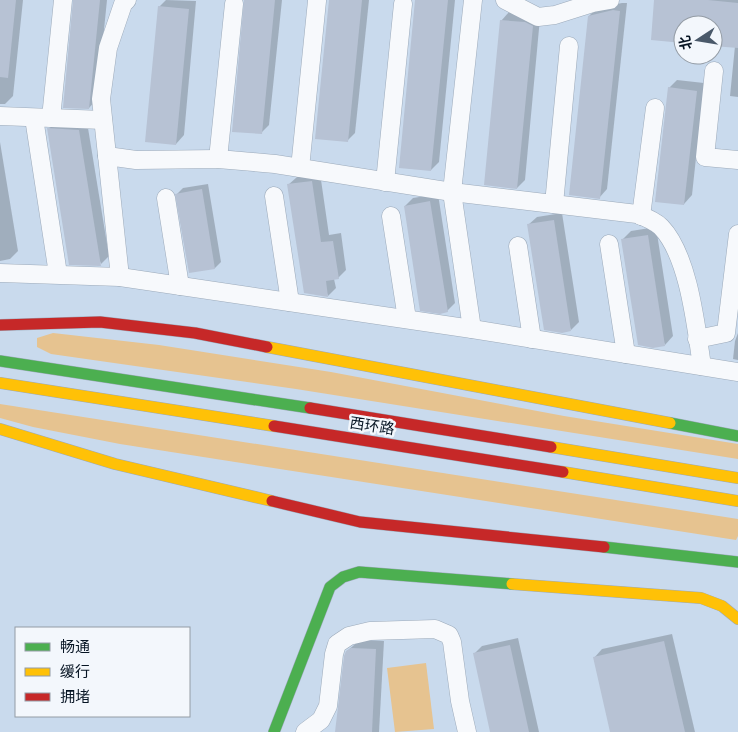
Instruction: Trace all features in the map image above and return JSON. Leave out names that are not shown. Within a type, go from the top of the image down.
[{"type":"main road","points":[[0,320],[46,324]]},
{"type":"main road","points":[[0,325],[100,322],[195,333],[738,436]]},
{"type":"main road","name":"西环路","points":[[0,361],[301,407],[738,478]]},
{"type":"main road","name":"西环路","points":[[0,384],[738,501]]},
{"type":"main road","points":[[0,429],[115,464],[360,522],[678,554],[738,562]]},
{"type":"main road","points":[[274,732],[330,587],[337,579],[346,575],[359,572],[701,598],[715,602],[732,611],[738,619]]},
{"type":"street","points":[[58,274],[42,118],[63,0]]},
{"type":"street","points":[[120,276],[101,99],[108,48],[123,4],[127,0]]},
{"type":"street","points":[[472,329],[452,192],[474,0]]},
{"type":"street","points":[[505,0],[538,17],[555,15],[593,3],[610,0]]},
{"type":"street","points":[[300,168],[316,1]]},
{"type":"street","points":[[218,159],[234,4]]},
{"type":"street","points":[[385,182],[403,4]]},
{"type":"street","points":[[554,204],[569,46]]},
{"type":"street","points":[[714,71],[705,157],[738,160]]},
{"type":"street","points":[[642,216],[655,108]]},
{"type":"street","points":[[0,116],[103,120]]},
{"type":"street","points":[[107,156],[136,160],[218,159],[300,168],[452,192],[637,214],[659,224],[672,239],[690,290],[702,366]]},
{"type":"street","points":[[274,196],[290,302]]},
{"type":"street","points":[[166,198],[180,286]]},
{"type":"street","points":[[391,216],[407,319]]},
{"type":"street","points":[[698,339],[726,333],[738,234]]},
{"type":"street","points":[[609,244],[626,354]]},
{"type":"street","points":[[518,246],[532,339]]},
{"type":"street","points":[[0,273],[120,276],[472,329],[738,372]]},
{"type":"street","points":[[305,732],[320,720],[328,706],[334,654],[337,644],[349,636],[370,631],[435,629],[449,635],[452,642],[460,701],[467,732]]},
{"type":"shaded area","points":[[53,333],[159,345],[331,372],[564,416],[738,444],[738,459],[296,389],[51,354],[37,347],[37,338]]},
{"type":"shaded area","points":[[0,404],[738,519],[738,536],[736,540],[120,444],[33,427],[0,418]]},
{"type":"shaded area","points":[[426,663],[434,729],[395,732],[387,668]]},
{"type":"building","points":[[0,0],[16,0],[8,78],[0,77]]},
{"type":"building","points":[[73,0],[100,0],[89,109],[63,108]]},
{"type":"building","points":[[244,0],[275,0],[262,134],[232,132]]},
{"type":"building","points":[[329,0],[362,0],[348,142],[315,139]]},
{"type":"building","points":[[415,0],[448,0],[431,171],[399,168]]},
{"type":"building","points":[[654,0],[708,0],[738,3],[738,48],[723,47],[723,15],[673,15],[673,42],[651,40]]},
{"type":"building","points":[[158,6],[189,9],[176,145],[145,142]]},
{"type":"building","points":[[613,10],[620,11],[600,199],[569,195],[588,16]]},
{"type":"building","points":[[500,20],[525,22],[533,26],[517,189],[484,185]]},
{"type":"building","points":[[668,87],[697,91],[684,205],[655,202]]},
{"type":"building","points":[[47,128],[79,130],[101,266],[69,265]]},
{"type":"building","points":[[312,181],[321,242],[333,241],[339,279],[326,281],[328,297],[304,293],[287,184]]},
{"type":"building","points":[[202,189],[215,269],[189,273],[175,194]]},
{"type":"building","points":[[430,201],[448,312],[440,314],[420,311],[404,206]]},
{"type":"building","points":[[554,220],[571,331],[562,333],[544,330],[527,224]]},
{"type":"building","points":[[648,235],[665,346],[653,348],[638,345],[621,239]]},
{"type":"building","points":[[664,641],[685,732],[610,732],[593,657]]},
{"type":"building","points":[[510,645],[529,732],[490,732],[473,653]]},
{"type":"building","points":[[351,648],[376,649],[372,732],[335,732],[344,656],[346,651]]},
{"type":"traffic: fast","points":[[0,361],[310,408]]},
{"type":"traffic: fast","points":[[670,423],[738,436]]},
{"type":"traffic: fast","points":[[604,547],[738,562]]},
{"type":"traffic: fast","points":[[274,732],[330,587],[343,577],[359,572],[512,584]]},
{"type":"traffic: slow","points":[[267,347],[670,423]]},
{"type":"traffic: slow","points":[[0,383],[274,426]]},
{"type":"traffic: slow","points":[[0,429],[115,464],[272,501]]},
{"type":"traffic: slow","points":[[551,447],[738,478]]},
{"type":"traffic: slow","points":[[563,472],[738,501]]},
{"type":"traffic: slow","points":[[512,584],[701,598],[722,606],[738,619]]},
{"type":"traffic: jam","points":[[0,325],[100,322],[195,333],[267,347]]},
{"type":"traffic: jam","points":[[310,408],[551,447]]},
{"type":"traffic: jam","points":[[274,426],[563,472]]},
{"type":"traffic: jam","points":[[272,501],[360,522],[604,547]]}]
